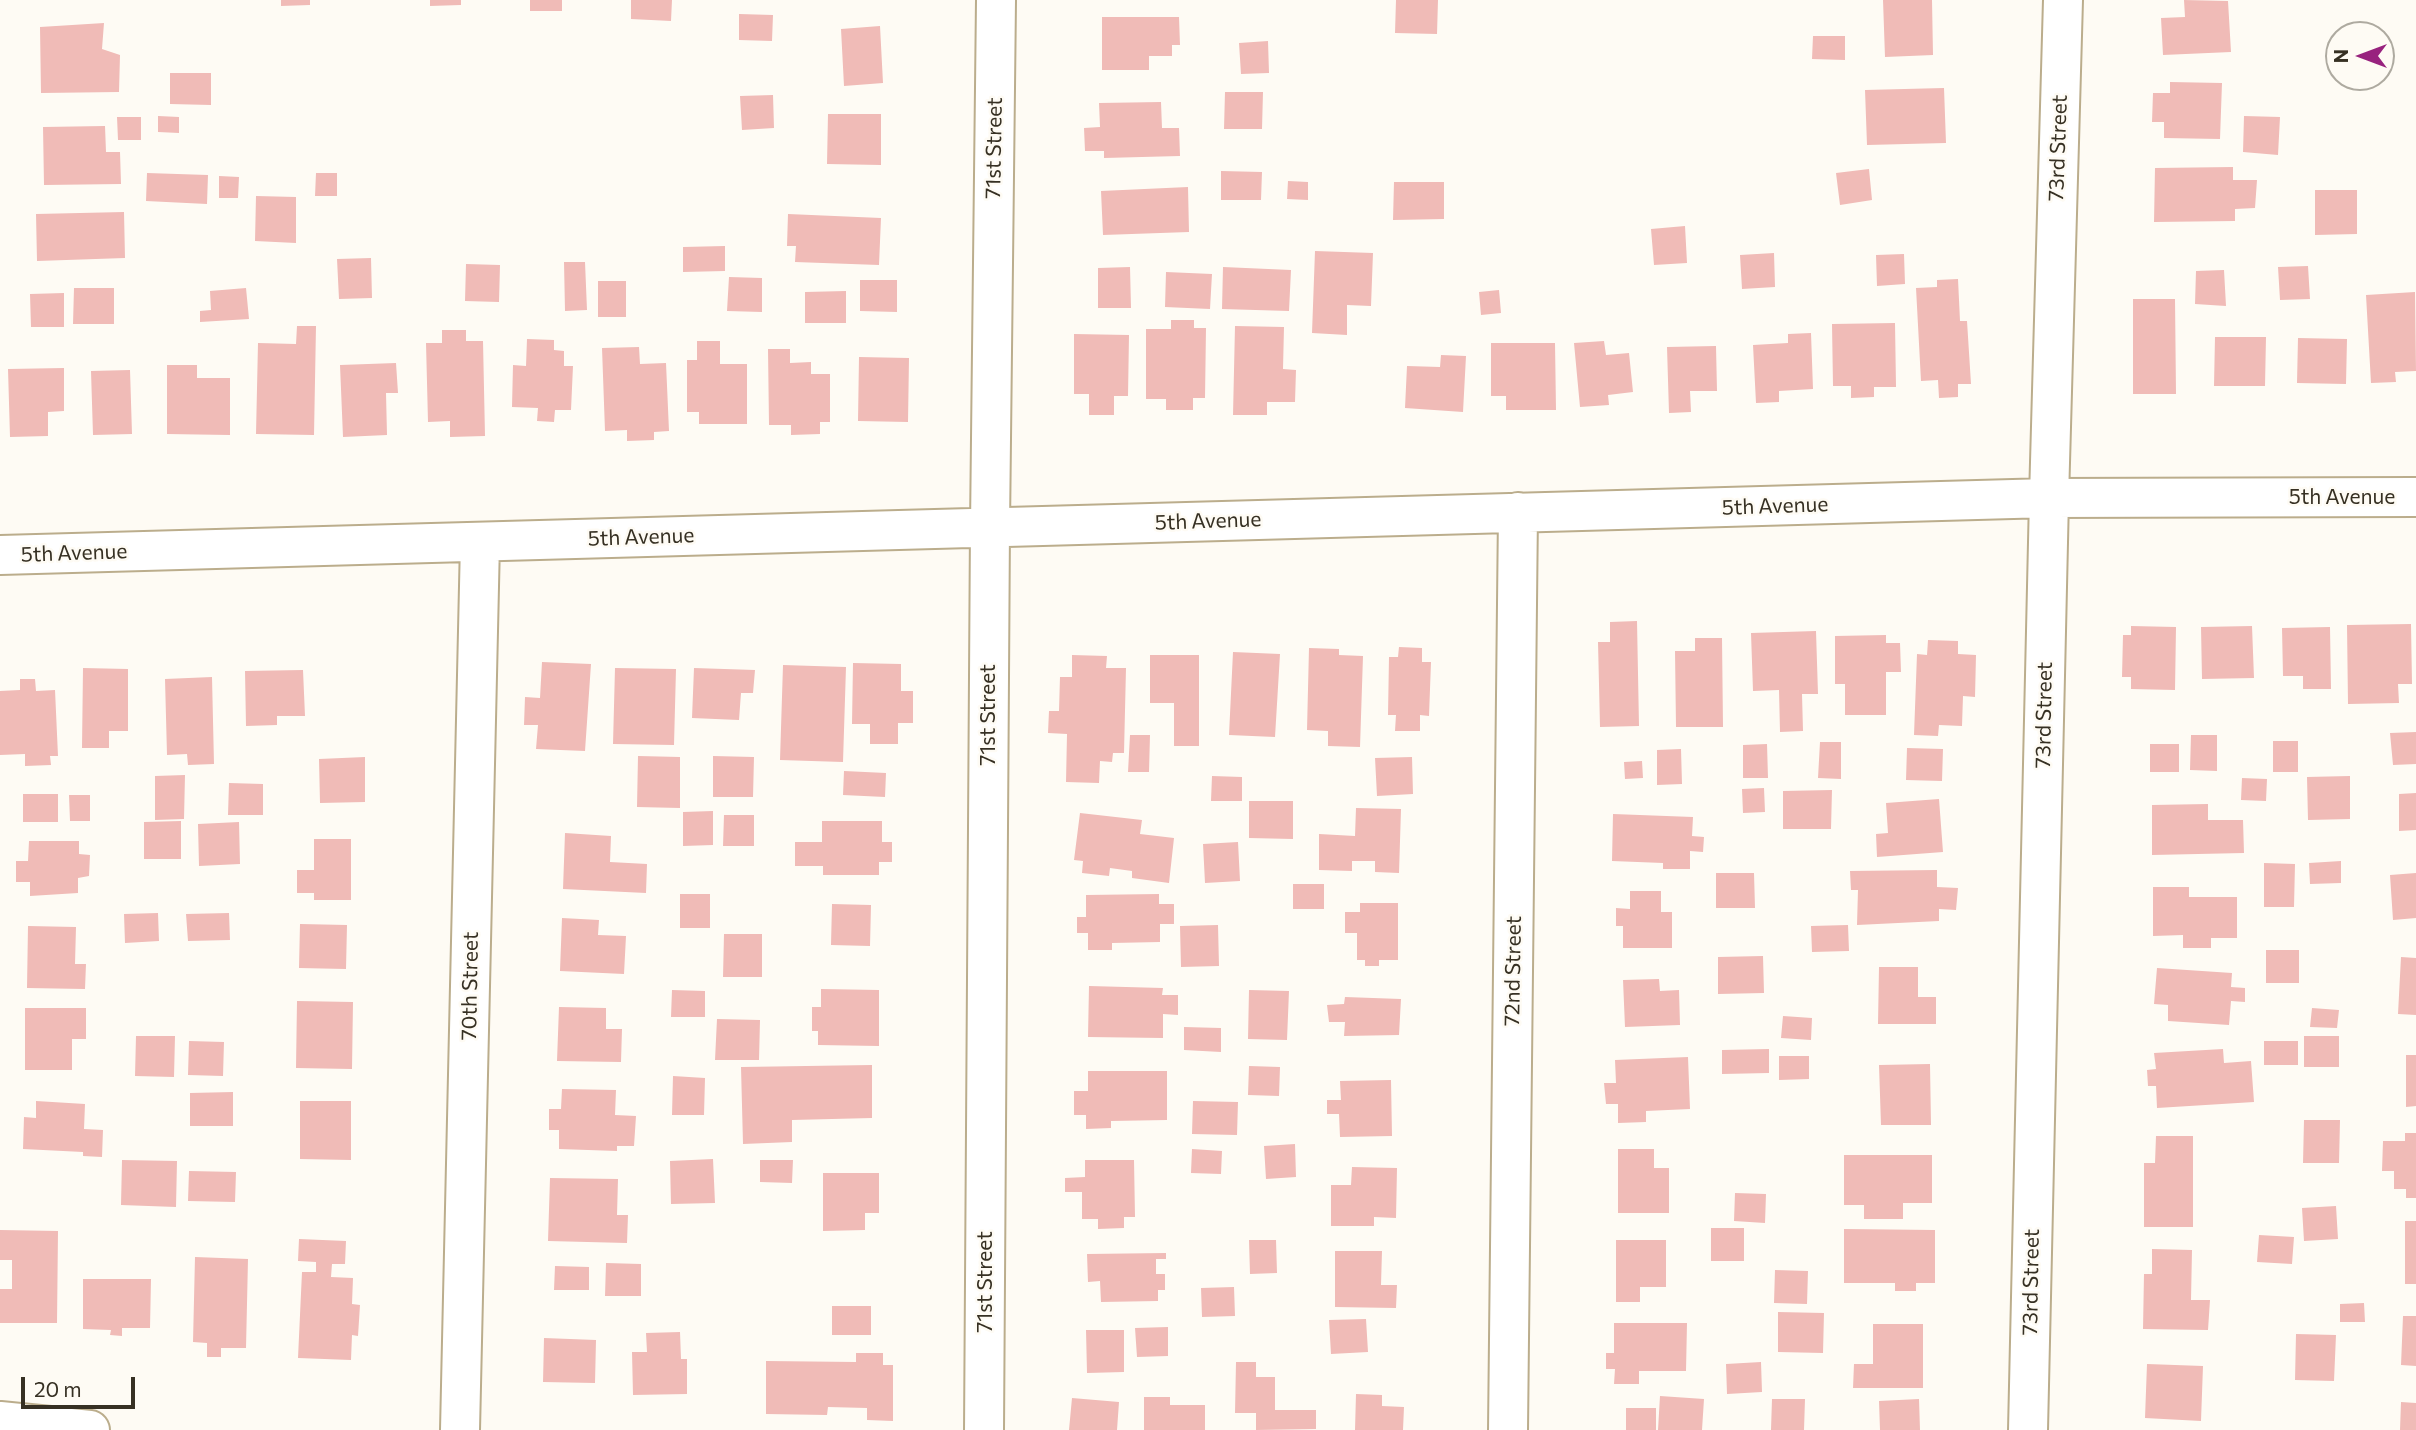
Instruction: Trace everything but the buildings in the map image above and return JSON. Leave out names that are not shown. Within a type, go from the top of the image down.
[{"type":"street","name":"71st Street","points":[[984,1430],[996,0]]},
{"type":"street","name":"73rd Street","points":[[2028,1430],[2063,0]]},
{"type":"street","name":"5th Avenue","points":[[0,555],[2049,498],[2416,497]]},
{"type":"street","name":"72nd Street","points":[[1508,1430],[1518,512]]},
{"type":"street","name":"70th Street","points":[[460,1430],[480,542]]},
{"type":"street","points":[[0,1421],[90,1430]]}]
